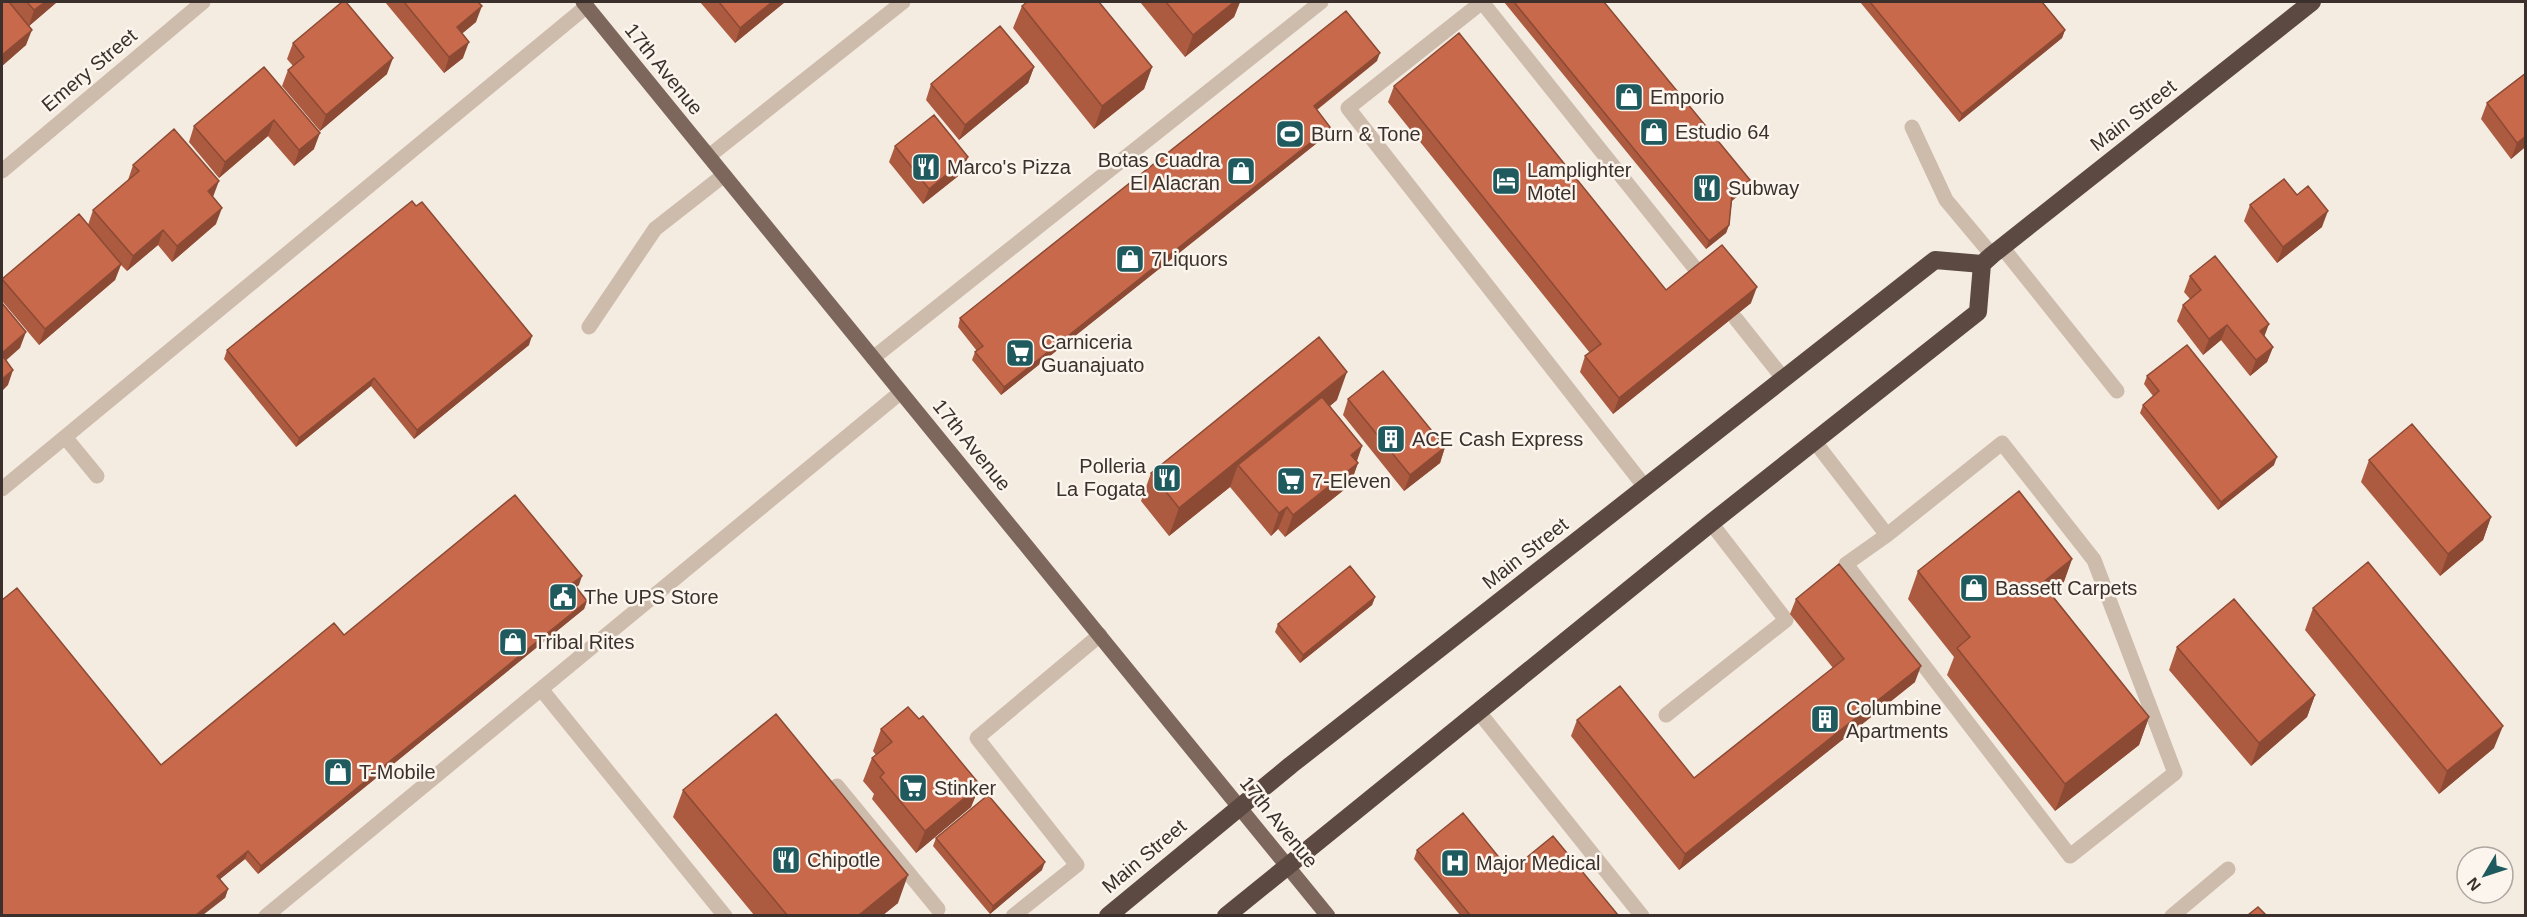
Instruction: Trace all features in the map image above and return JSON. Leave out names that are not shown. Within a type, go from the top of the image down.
[{"type":"highway","name":"Main Street","points":[[1108,915],[1239,806],[1935,260],[1992,256],[2312,2]]},
{"type":"highway","points":[[1226,915],[1711,523],[1978,312],[1992,256]]},
{"type":"main road","name":"17th Avenue","points":[[585,4],[1328,915]]},
{"type":"street","name":"Emery Street","points":[[2,171],[203,2]]},
{"type":"street","points":[[709,156],[903,2]]},
{"type":"street","points":[[873,358],[1321,2]]},
{"type":"street","points":[[1645,487],[1348,108],[1482,2],[1698,272]]},
{"type":"street","points":[[2,489],[585,4]]},
{"type":"street","points":[[1912,128],[1946,200],[1992,256],[2117,391]]},
{"type":"street","points":[[589,327],[655,229],[724,175]]},
{"type":"street","points":[[1736,319],[1784,378]]},
{"type":"street","points":[[266,915],[901,392]]},
{"type":"street","points":[[65,437],[97,476]]},
{"type":"street","points":[[1815,442],[1887,536]]},
{"type":"street","points":[[2002,443],[2094,560],[2175,773],[2070,856],[1846,564],[1887,536],[2002,443]]},
{"type":"street","points":[[1666,715],[1786,620],[1711,523]]},
{"type":"street","points":[[1013,915],[1077,865],[977,738],[1100,635]]},
{"type":"street","points":[[541,689],[725,915]]},
{"type":"street","points":[[1478,711],[1642,915]]},
{"type":"street","points":[[837,786],[937,913]]},
{"type":"street","points":[[2172,915],[2228,869]]},
{"type":"building","points":[[2,2],[9,2],[32,30],[2,55]]},
{"type":"building","points":[[27,2],[45,2],[34,10]]},
{"type":"building","points":[[342,2],[346,2],[393,58],[326,115],[288,70],[304,57],[293,43]]},
{"type":"building","points":[[404,2],[478,2],[482,6],[457,27],[469,42],[449,57]]},
{"type":"building","points":[[719,2],[772,2],[740,28]]},
{"type":"building","points":[[1027,2],[1099,2],[1152,67],[1102,106],[1022,6]]},
{"type":"building","points":[[1166,2],[1234,2],[1193,35]]},
{"type":"building","points":[[1514,2],[1604,2],[1750,180],[1732,194],[1729,225],[1709,241]]},
{"type":"building","points":[[1870,2],[2042,2],[2065,30],[1962,114]]},
{"type":"building","points":[[1346,11],[1380,53],[1314,106],[1330,127],[1004,387],[975,352],[983,346],[960,318]]},
{"type":"building","points":[[1000,26],[1034,67],[965,125],[931,84]]},
{"type":"building","name":"Lamplighter Motel","points":[[1459,33],[1666,290],[1722,245],[1757,287],[1619,398],[1585,356],[1601,344],[1394,86]]},
{"type":"building","points":[[264,67],[320,133],[299,150],[274,120],[225,162],[194,126]]},
{"type":"building","points":[[2526,73],[2526,136],[2517,143],[2487,103]]},
{"type":"building","points":[[934,115],[968,157],[929,189],[895,146]]},
{"type":"building","points":[[174,129],[219,181],[208,191],[222,208],[177,246],[163,230],[133,256],[93,210],[139,171],[133,165]]},
{"type":"building","points":[[2284,179],[2297,195],[2308,186],[2328,211],[2283,247],[2250,205]]},
{"type":"building","points":[[412,201],[416,206],[422,202],[532,336],[417,430],[374,378],[299,438],[227,350]]},
{"type":"building","points":[[79,214],[121,264],[45,329],[2,279]]},
{"type":"building","points":[[2215,256],[2269,324],[2260,331],[2273,347],[2256,360],[2227,325],[2209,339],[2183,305],[2201,290],[2190,276]]},
{"type":"building","points":[[2,303],[26,332],[2,353]]},
{"type":"building","points":[[1319,337],[1347,372],[1179,508],[1151,473]]},
{"type":"building","points":[[2187,345],[2277,457],[2221,502],[2143,405],[2159,391],[2147,376]]},
{"type":"building","points":[[2,355],[13,370],[2,379]]},
{"type":"building","name":"ACE Cash Express","points":[[1383,371],[1445,447],[1410,475],[1348,399]]},
{"type":"building","name":"7-Eleven","points":[[1322,397],[1362,446],[1351,455],[1358,463],[1293,515],[1287,507],[1279,513],[1238,465]]},
{"type":"building","points":[[2412,424],[2491,517],[2448,554],[2369,460]]},
{"type":"building","points":[[2019,491],[2072,559],[2042,583],[2149,717],[2065,784],[1957,648],[1970,637],[1918,571]]},
{"type":"building","points":[[515,495],[582,576],[573,583],[587,601],[261,866],[248,851],[217,876],[228,889],[196,915],[2,915],[2,600],[17,588],[161,765],[334,623],[344,635]]},
{"type":"building","points":[[2368,562],[2503,726],[2447,771],[2313,608]]},
{"type":"building","name":"Columbine Apartments","points":[[1839,564],[1921,666],[1685,854],[1577,720],[1620,686],[1694,778],[1844,659],[1796,599]]},
{"type":"building","points":[[1350,566],[1375,597],[1303,655],[1278,624]]},
{"type":"building","points":[[2234,599],[2315,695],[2259,743],[2177,647]]},
{"type":"building","name":"Stinker","points":[[908,707],[919,719],[923,716],[980,785],[925,831],[880,777],[884,773],[872,758],[892,742],[881,729]]},
{"type":"building","name":"Chipotle","points":[[776,714],[908,875],[859,915],[787,915],[683,790]]},
{"type":"building","points":[[988,795],[1045,862],[993,906],[936,838]]},
{"type":"building","points":[[1463,813],[1510,871],[1553,836],[1618,915],[1470,915],[1417,850]]},
{"type":"building","points":[[2258,907],[2266,915],[2248,915]]},
{"type":"place","name":"Emporio","points":[[1629,97]]},
{"type":"place","name":"Estudio 64","points":[[1654,132]]},
{"type":"place","name":"Burn & Tone","points":[[1290,134]]},
{"type":"place","name":"Marco's Pizza","points":[[926,167]]},
{"type":"place","name":"Botas Cuadra El Alacran","points":[[1241,171]]},
{"type":"place","name":"Lamplighter Motel","points":[[1506,181]]},
{"type":"place","name":"Subway","points":[[1707,188]]},
{"type":"place","name":"7Liquors","points":[[1130,259]]},
{"type":"place","name":"Carniceria Guanajuato","points":[[1020,353]]},
{"type":"place","name":"ACE Cash Express","points":[[1391,439]]},
{"type":"place","name":"Polleria La Fogata","points":[[1167,478]]},
{"type":"place","name":"7-Eleven","points":[[1291,481]]},
{"type":"place","name":"Bassett Carpets","points":[[1974,588]]},
{"type":"place","name":"The UPS Store","points":[[563,597]]},
{"type":"place","name":"Tribal Rites","points":[[513,642]]},
{"type":"place","name":"Columbine Apartments","points":[[1825,719]]},
{"type":"place","name":"T-Mobile","points":[[338,772]]},
{"type":"place","name":"Stinker","points":[[913,788]]},
{"type":"place","name":"Chipotle","points":[[786,860]]},
{"type":"place","name":"Major Medical","points":[[1455,863]]}]
